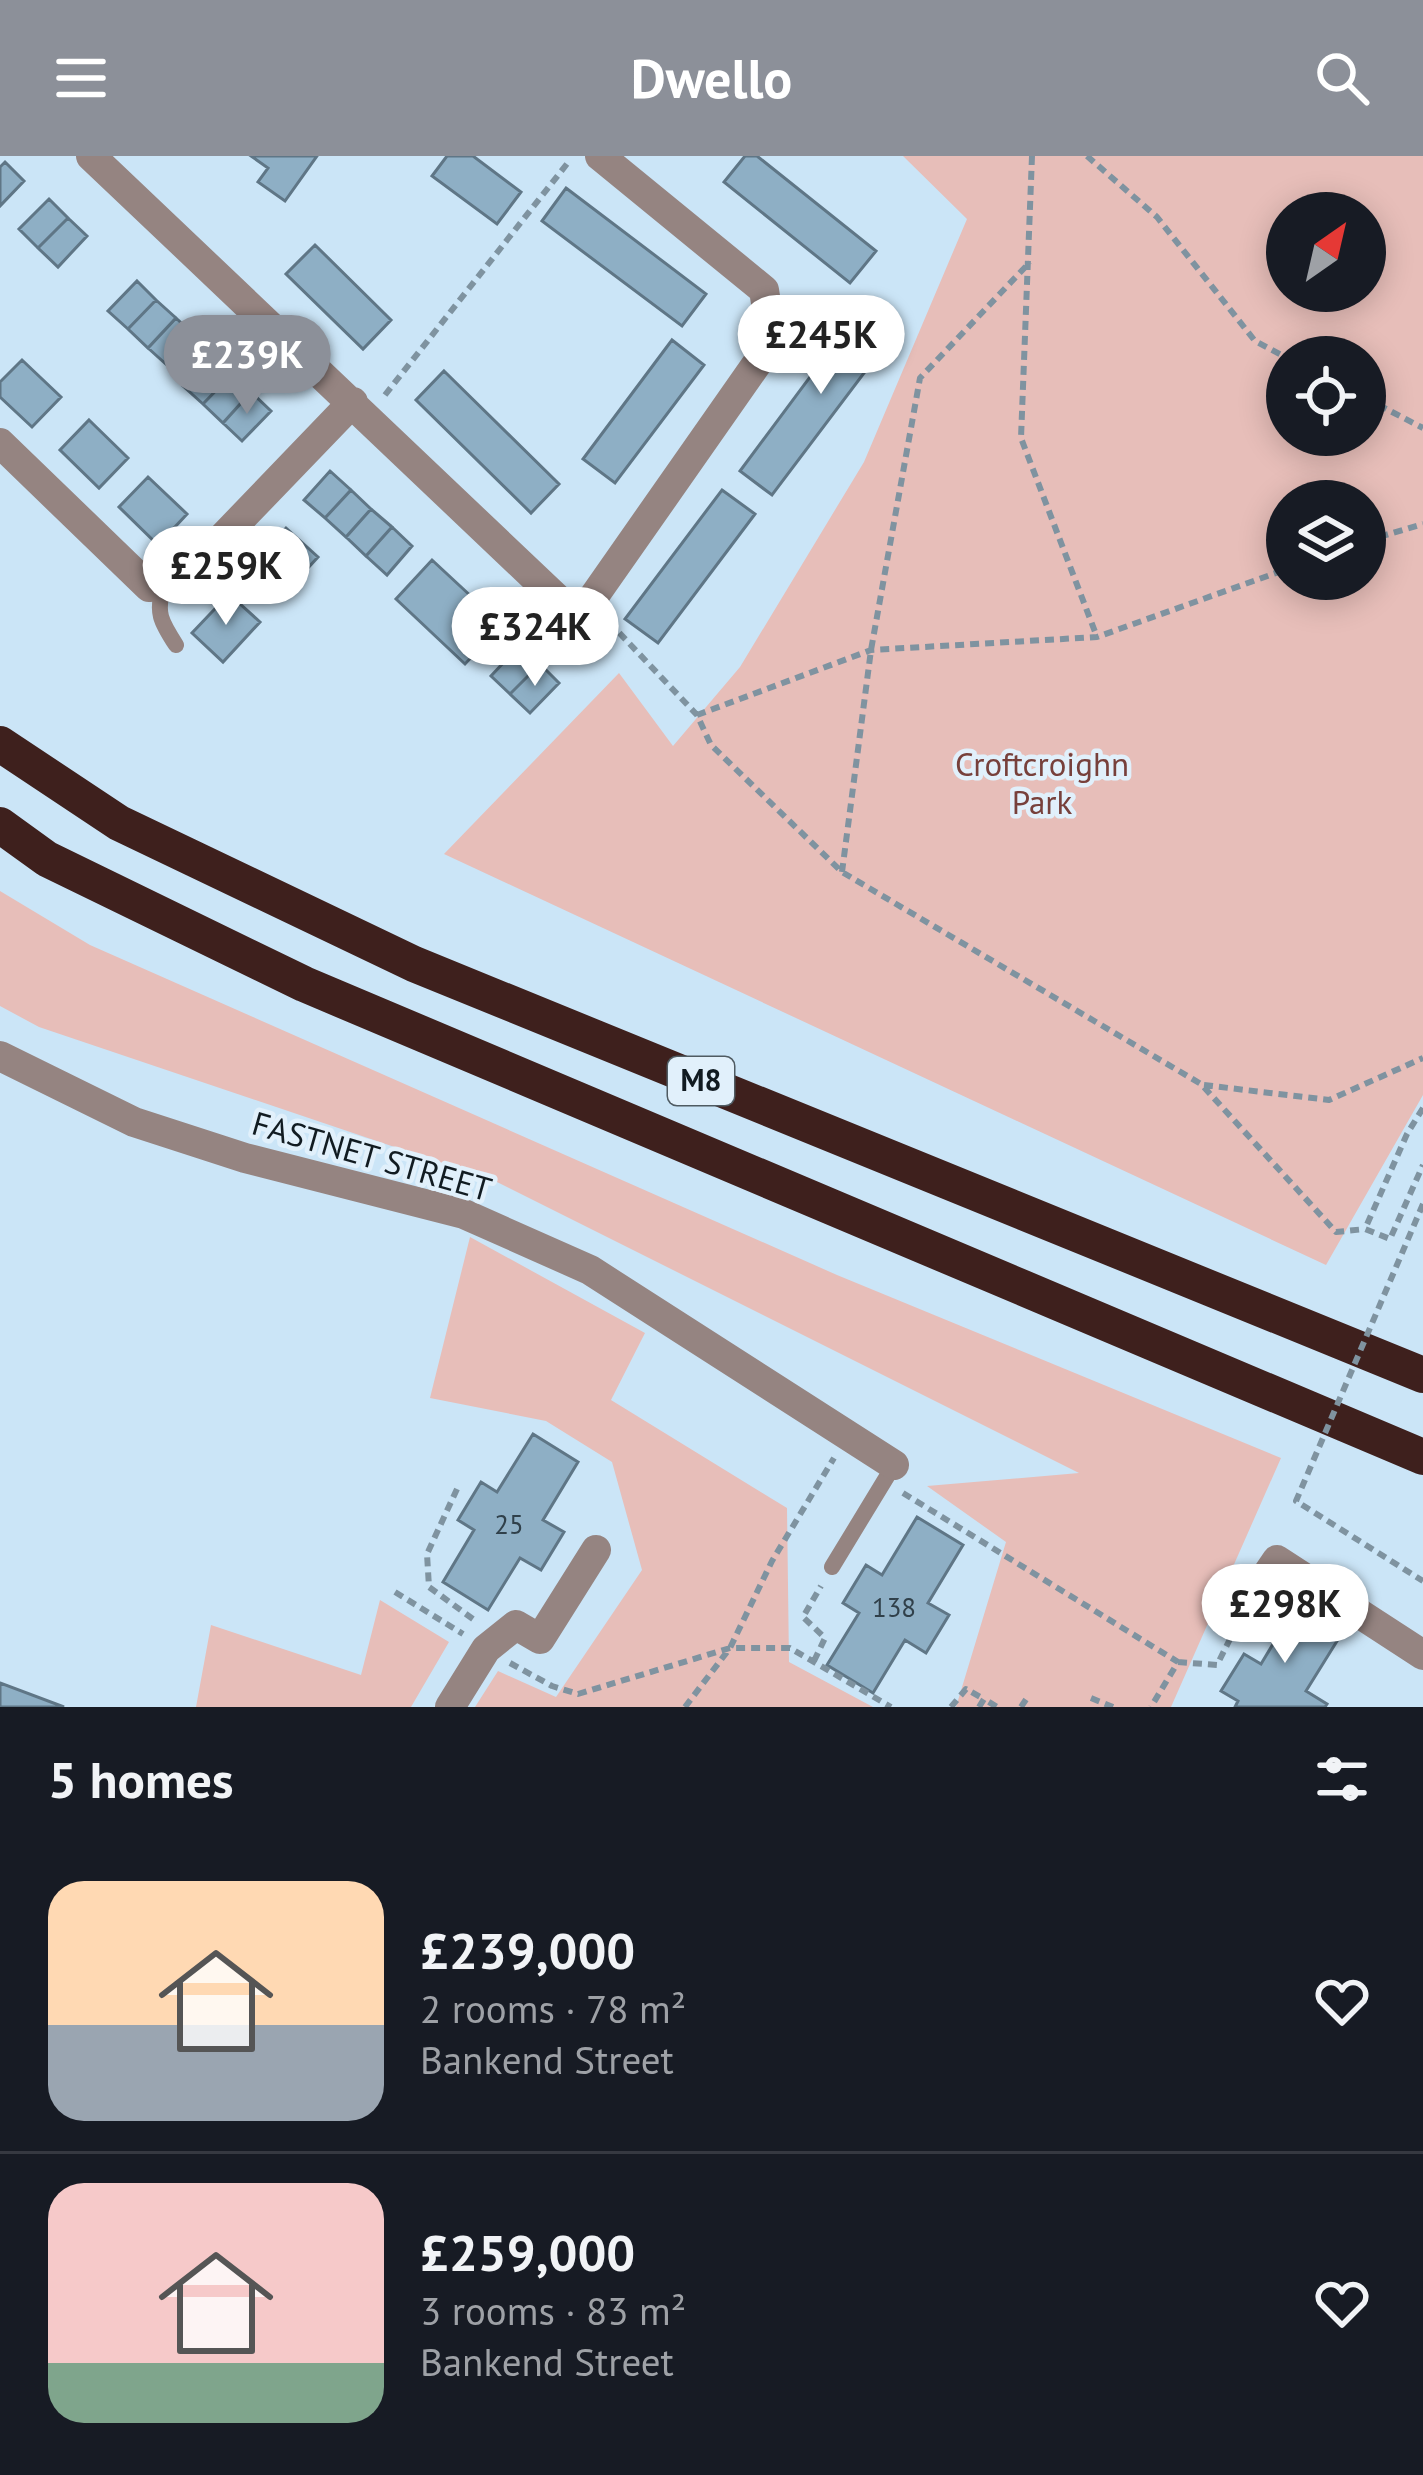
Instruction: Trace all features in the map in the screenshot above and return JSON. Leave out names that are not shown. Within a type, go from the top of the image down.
[{"type":"highway","name":"M8","points":[[0,745],[119,823],[414,964],[1423,1375]]},
{"type":"highway","name":"M8","points":[[0,825],[47,859],[304,984],[1423,1457]]},
{"type":"street","points":[[91,156],[360,409],[580,607],[772,342],[764,290],[620,162]]},
{"type":"street","points":[[0,443],[149,587],[177,585],[360,409]]},
{"type":"street","name":"FASTNET STREET","points":[[0,1056],[134,1122],[245,1158],[464,1214],[590,1270],[848,1435],[889,1473]]},
{"type":"street","points":[[450,1707],[486,1649],[516,1624],[540,1639],[596,1550]]},
{"type":"street","points":[[1245,1607],[1277,1560],[1423,1655]]},
{"type":"lane","points":[[164,586],[157,607],[159,619],[176,645]]},
{"type":"lane","points":[[832,1567],[889,1473]]},
{"type":"path","points":[[360,409],[573,156]]},
{"type":"path","points":[[1032,156],[1021,438],[1097,637]]},
{"type":"path","points":[[1088,156],[1157,217],[1255,341],[1266,347]]},
{"type":"path","points":[[842,872],[871,650],[920,378],[1030,262]]},
{"type":"path","points":[[1386,409],[1423,428]]},
{"type":"path","points":[[1386,535],[1423,524]]},
{"type":"path","points":[[697,715],[871,650],[1097,637],[1266,577]]},
{"type":"path","points":[[580,607],[697,715],[711,745],[842,872],[1201,1084],[1336,1232],[1365,1228],[1390,1239],[1423,1165]]},
{"type":"path","points":[[1201,1084],[1329,1100],[1423,1058]]},
{"type":"path","points":[[1365,1228],[1423,1108]]},
{"type":"path","points":[[1423,1204],[1296,1501],[1423,1581]]},
{"type":"path","points":[[685,1707],[730,1648],[772,1561],[848,1435]]},
{"type":"path","points":[[889,1473],[1178,1662],[1217,1665],[1245,1607]]},
{"type":"path","points":[[458,1490],[427,1554],[429,1587],[500,1638]]},
{"type":"path","points":[[814,1661],[825,1638],[803,1617],[832,1567]]},
{"type":"path","points":[[701,1657],[730,1648],[790,1648],[891,1707]]},
{"type":"path","points":[[1151,1707],[1178,1662]]},
{"type":"path","points":[[951,1707],[966,1689],[997,1707]]},
{"type":"path","points":[[1021,1707],[1029,1695]]},
{"type":"path","points":[[1091,1698],[1113,1707]]},
{"type":"path","points":[[979,1707],[984,1699]]},
{"type":"green space","name":"Croftcroighn Park","points":[[903,156],[1423,156],[1423,1095],[1326,1265],[444,854],[619,673],[673,746],[740,667],[864,462],[967,219]]},
{"type":"green space","points":[[0,891],[90,945],[837,1275],[1281,1458],[1171,1707],[956,1707],[1006,1542],[927,1486],[1079,1473],[495,1181],[39,1027],[0,1006]]},
{"type":"green space","points":[[470,1237],[645,1333],[611,1400],[787,1508],[789,1662],[873,1707],[475,1707],[498,1671],[556,1697],[642,1570],[612,1462],[546,1421],[430,1398]]},
{"type":"green space","points":[[380,1600],[449,1642],[411,1707],[196,1707],[211,1625],[361,1675]]},
{"type":"building","points":[[251,156],[317,156],[285,201],[258,182],[268,168]]},
{"type":"building","points":[[447,156],[473,156],[521,192],[497,224],[432,176]]},
{"type":"building","points":[[745,156],[757,156],[876,251],[850,283],[724,182]]},
{"type":"building","points":[[5,162],[24,181],[0,206],[0,167]]},
{"type":"building","points":[[566,188],[706,294],[682,326],[542,221]]},
{"type":"building","points":[[49,199],[68,218],[38,248],[19,229]]},
{"type":"building","points":[[68,218],[87,236],[58,267],[38,248]]},
{"type":"building","points":[[315,245],[391,320],[363,349],[286,274]]},
{"type":"building","points":[[137,281],[156,300],[128,329],[108,311]]},
{"type":"building","points":[[868,299],[901,324],[772,495],[740,471]]},
{"type":"building","points":[[156,300],[176,318],[148,348],[128,329]]},
{"type":"building","points":[[176,318],[196,337],[168,366],[148,348]]},
{"type":"building","points":[[672,340],[704,365],[615,483],[583,459]]},
{"type":"building","points":[[212,355],[232,374],[203,404],[183,386]]},
{"type":"building","points":[[22,360],[61,397],[32,427],[0,397],[0,382]]},
{"type":"building","points":[[444,371],[559,484],[531,513],[416,400]]},
{"type":"building","points":[[232,374],[251,392],[223,423],[203,404]]},
{"type":"building","points":[[251,392],[271,411],[242,441],[223,423]]},
{"type":"building","points":[[89,420],[128,458],[99,488],[60,450]]},
{"type":"building","points":[[330,471],[351,490],[325,518],[304,500]]},
{"type":"building","points":[[148,477],[187,514],[158,545],[119,507]]},
{"type":"building","points":[[351,490],[371,509],[346,537],[325,518]]},
{"type":"building","points":[[722,490],[755,514],[658,643],[625,619]]},
{"type":"building","points":[[371,509],[392,527],[366,556],[346,537]]},
{"type":"building","points":[[392,527],[412,546],[387,575],[366,556]]},
{"type":"building","points":[[286,528],[318,557],[281,597],[250,568]]},
{"type":"building","points":[[432,560],[502,625],[465,664],[396,599]]},
{"type":"building","points":[[229,594],[260,622],[223,662],[192,633]]},
{"type":"building","points":[[520,645],[540,664],[510,694],[491,676]]},
{"type":"building","points":[[540,664],[559,683],[530,713],[510,694]]},
{"type":"building","points":[[533,1434],[578,1462],[543,1520],[564,1532],[541,1570],[520,1558],[488,1610],[443,1582],[474,1530],[458,1520],[481,1482],[497,1492]]},
{"type":"building","points":[[917,1517],[963,1545],[928,1603],[949,1615],[926,1653],[905,1640],[873,1693],[827,1665],[859,1613],[843,1603],[866,1565],[882,1575]]},
{"type":"building","points":[[1296,1606],[1342,1633],[1306,1691],[1327,1704],[1235,1707],[1238,1701],[1221,1691],[1244,1654],[1261,1664]]},
{"type":"building","points":[[0,1683],[64,1707],[0,1707]]}]
